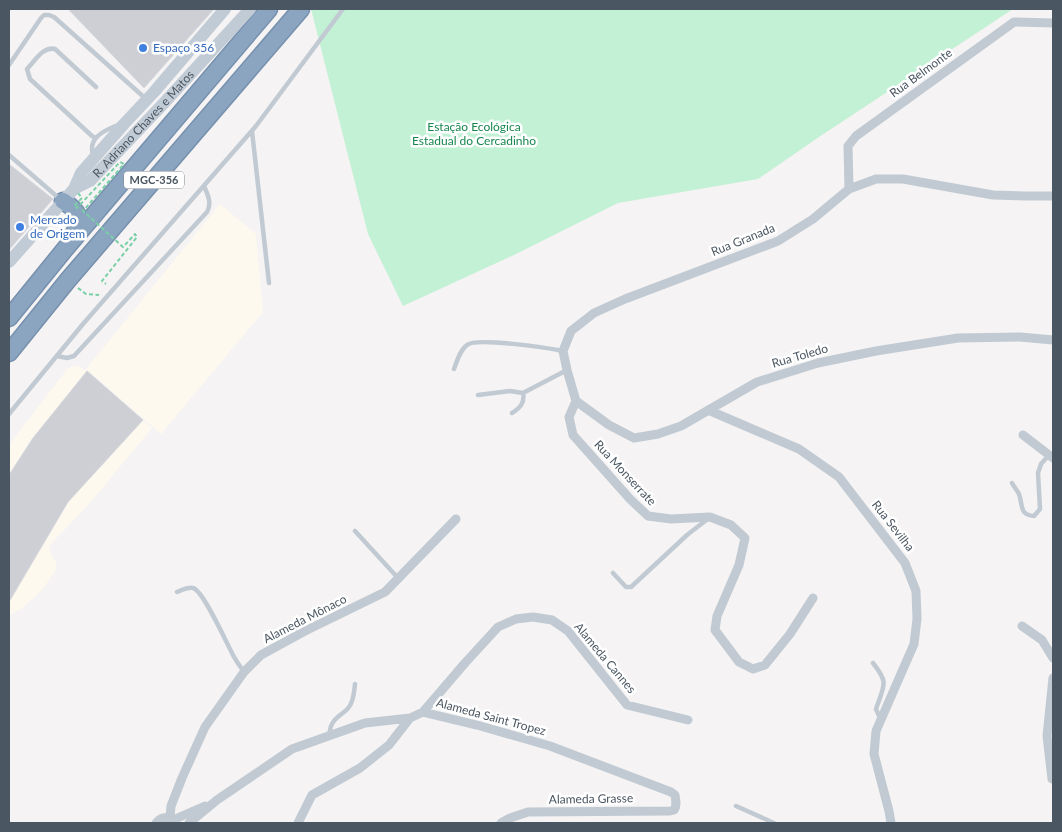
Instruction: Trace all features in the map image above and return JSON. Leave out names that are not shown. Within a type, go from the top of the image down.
[{"type":"highway","name":"MGC-356","points":[[9,318],[16,301],[66,249],[269,9]]},
{"type":"highway","name":"MGC-356","points":[[9,353],[68,280],[301,9]]},
{"type":"highway","points":[[63,201],[74,208],[78,216],[75,232],[66,249]]},
{"type":"street","name":"R. Adriano Chaves e Matos","points":[[76,191],[82,173],[225,9]]},
{"type":"street","name":"R. Adriano Chaves e Matos","points":[[9,262],[63,201],[90,180],[250,9]]},
{"type":"street","name":"Rua Belmonte","points":[[849,189],[848,146],[856,136],[1014,22],[1053,23]]},
{"type":"street","name":"Rua Granada","points":[[563,351],[571,331],[594,313],[625,299],[778,241],[813,219],[849,189],[876,179],[903,179],[993,195],[1053,196]]},
{"type":"street","name":"Rua Toledo","points":[[576,401],[609,425],[634,438],[658,434],[681,426],[757,382],[818,363],[876,351],[958,338],[1020,337],[1053,340]]},
{"type":"street","points":[[563,351],[576,401]]},
{"type":"street","name":"Rua Monserrate","points":[[576,401],[569,417],[573,435],[630,499],[648,516],[671,519],[710,517],[731,525],[746,538],[739,565],[716,616],[715,630],[739,662],[753,669],[765,665],[790,634],[813,598]]},
{"type":"street","name":"Rua Sevilha","points":[[708,410],[799,449],[839,477],[905,563],[916,591],[917,619],[914,644],[876,731],[874,754],[891,823]]},
{"type":"street","points":[[1023,435],[1051,457]]},
{"type":"street","name":"Alameda Mônaco","points":[[173,821],[171,806],[205,727],[244,672],[261,655],[385,592],[456,518]]},
{"type":"street","name":"Alameda Cannes","points":[[423,712],[498,627],[516,619],[532,617],[552,620],[568,631],[628,705],[688,720]]},
{"type":"street","points":[[1022,626],[1042,640],[1053,658]]},
{"type":"street","points":[[1053,678],[1047,736],[1053,780]]},
{"type":"street","name":"Alameda Saint Tropez","points":[[189,823],[217,800],[292,749],[365,723],[410,718],[423,712],[550,746],[671,792],[675,796],[676,801]]},
{"type":"street","points":[[298,823],[312,796],[360,768],[390,744],[410,718]]},
{"type":"street","name":"Alameda Saint Tropez","points":[[156,823],[161,818],[166,817],[173,821],[217,800]]},
{"type":"street","name":"Alameda Grasse","points":[[501,823],[528,812],[670,811],[676,807],[676,801]]},
{"type":"lane","points":[[9,414],[83,324],[252,130],[344,9]]},
{"type":"lane","points":[[9,65],[41,18],[44,15],[49,15],[54,17],[146,100]]},
{"type":"lane","points":[[96,87],[55,49],[44,50],[27,69],[30,79],[96,138]]},
{"type":"lane","points":[[94,159],[92,146],[96,138],[112,127],[124,124]]},
{"type":"lane","points":[[252,130],[269,283]]},
{"type":"lane","points":[[9,156],[63,201]]},
{"type":"lane","points":[[56,356],[67,358],[74,356],[206,212],[210,202],[204,186]]},
{"type":"lane","points":[[454,369],[463,349],[468,343],[474,342],[509,344],[563,351]]},
{"type":"lane","points":[[478,395],[510,390],[523,393],[567,370]]},
{"type":"lane","points":[[512,413],[519,409],[523,403],[523,393]]},
{"type":"lane","points":[[1012,484],[1019,495],[1022,510],[1028,516],[1034,516],[1040,509],[1038,473],[1041,464],[1051,457]]},
{"type":"lane","points":[[613,573],[626,587],[631,587],[710,517]]},
{"type":"lane","points":[[355,531],[398,578]]},
{"type":"lane","points":[[177,592],[193,588],[198,591],[244,672]]},
{"type":"lane","points":[[873,662],[884,680],[884,687],[876,710],[881,720]]},
{"type":"lane","points":[[328,735],[332,724],[351,703],[355,684]]},
{"type":"lane","points":[[736,806],[774,823]]},
{"type":"path","points":[[68,280],[86,294],[98,295],[106,291],[106,284],[102,281],[137,237],[135,234],[123,247],[83,212],[124,164],[120,162],[77,208],[74,206],[82,198],[76,191]]},
{"type":"shaded area","points":[[220,204],[256,234],[263,312],[161,434],[86,369]]},
{"type":"shaded area","points":[[78,366],[87,371],[152,428],[89,504],[49,546],[56,562],[56,570],[42,590],[21,609],[9,615],[9,445],[68,368]]},
{"type":"green space","name":"Estação Ecológica Estadual do Cercadinho","points":[[311,9],[1013,9],[758,179],[618,203],[514,255],[403,306],[368,234]]},
{"type":"building","name":"Espaço 356","points":[[68,9],[214,9],[144,88]]},
{"type":"building","name":"Mercado de Origem","points":[[9,164],[53,199],[9,250]]},
{"type":"building","points":[[87,371],[143,420],[68,502],[9,602],[9,475],[33,438]]},
{"type":"place","name":"Espaço 356","points":[[143,48]]},
{"type":"place","name":"Mercado de Origem","points":[[20,227]]}]
